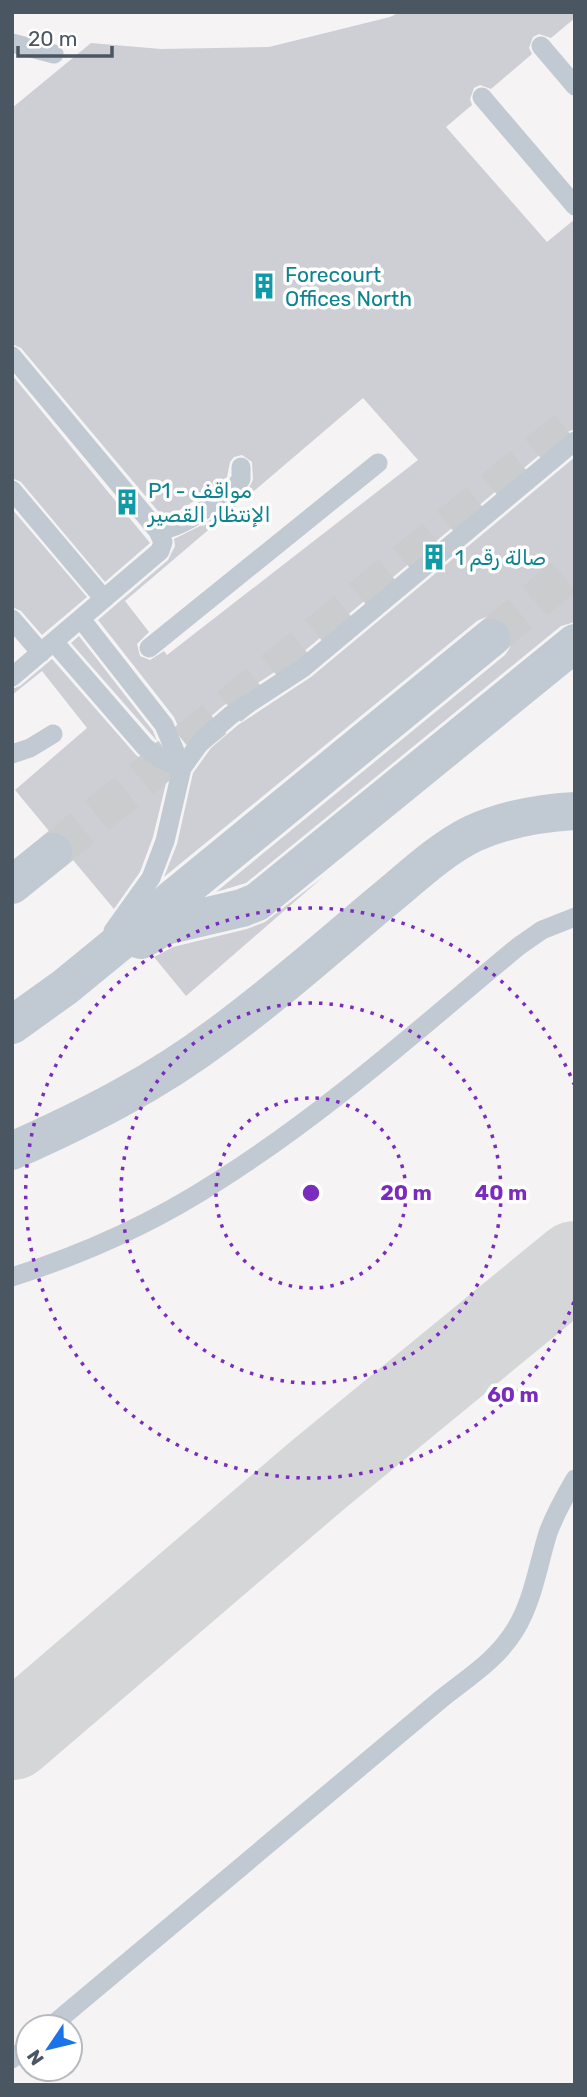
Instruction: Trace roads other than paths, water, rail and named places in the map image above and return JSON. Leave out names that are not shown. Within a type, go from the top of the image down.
[{"type":"street","points":[[12,1025],[81,974],[491,638]]},
{"type":"street","points":[[81,974],[165,926],[257,902],[575,643]]},
{"type":"street","points":[[12,1151],[110,1106],[183,1061],[267,999],[439,854],[472,835],[507,821],[544,813],[575,811]]},
{"type":"street","points":[[12,885],[53,852]]},
{"type":"lane","points":[[12,43],[54,54]]},
{"type":"lane","points":[[541,46],[575,86]]},
{"type":"lane","points":[[482,97],[575,206]]},
{"type":"lane","points":[[12,356],[158,531],[163,542],[160,551],[12,677]]},
{"type":"lane","points":[[81,974],[151,878],[165,841],[182,768],[194,750],[212,731],[253,700],[296,673],[575,441]]},
{"type":"lane","points":[[149,648],[378,463]]},
{"type":"lane","points":[[158,531],[178,526],[191,519],[236,485],[241,467]]},
{"type":"lane","points":[[12,491],[104,599]]},
{"type":"lane","points":[[12,619],[47,647],[145,747],[161,759],[182,768]]},
{"type":"lane","points":[[81,619],[164,725],[182,768]]},
{"type":"lane","points":[[12,754],[30,748],[53,734]]},
{"type":"lane","points":[[12,1277],[79,1253],[126,1232],[216,1183],[341,1093],[519,946],[542,929],[575,917]]},
{"type":"lane","points":[[67,2013],[500,1651],[516,1629],[527,1605],[549,1530],[575,1479]]},
{"type":"tunnel","points":[[53,852],[575,422]]},
{"type":"tunnel","points":[[491,638],[575,567]]},
{"type":"place","name":"Forecourt Offices North","points":[[264,286]]},
{"type":"place","name":"P1 - مواقف الإنتظار القصير","points":[[127,502]]},
{"type":"place","name":"صالة رقم 1","points":[[434,557]]}]
